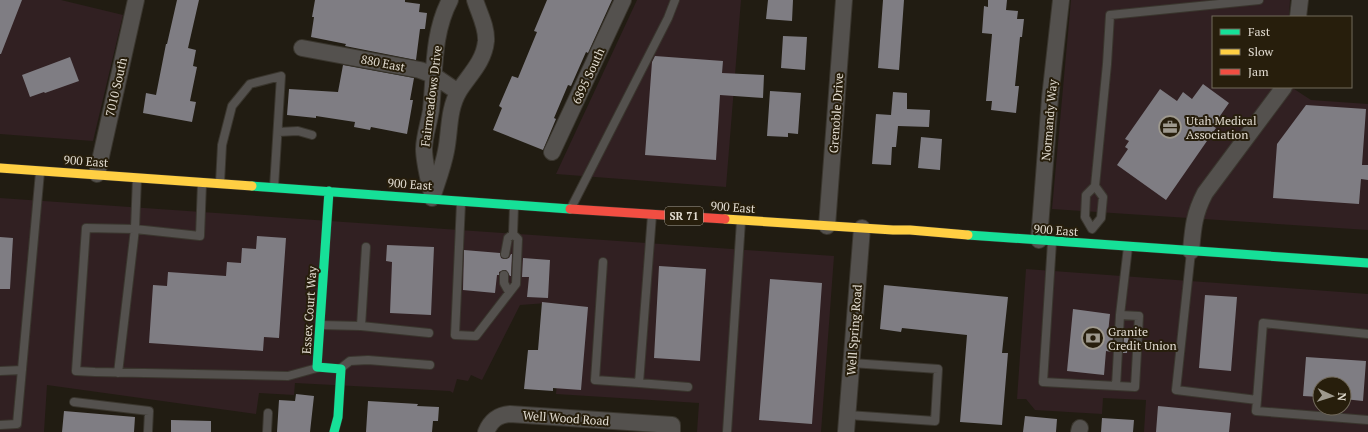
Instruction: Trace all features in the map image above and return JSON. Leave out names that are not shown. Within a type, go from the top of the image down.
[{"type":"main road","name":"900 East","points":[[0,168],[514,205],[827,226],[910,230],[933,233],[1368,263]]},
{"type":"main road","name":"Essex Court Way","points":[[329,191],[317,368],[341,369]]},
{"type":"main road","points":[[334,432],[338,417],[341,369]]},
{"type":"street","name":"7010 South","points":[[97,174],[136,0]]},
{"type":"street","name":"Fairmeadows Drive","points":[[432,198],[424,149],[431,110],[433,75],[439,33],[444,12],[450,0]]},
{"type":"street","name":"Fairmeadows Drive","points":[[432,198],[446,151],[451,114],[458,92],[477,67],[483,55],[486,41],[484,26],[474,0]]},
{"type":"street","name":"6895 South","points":[[552,152],[623,0]]},
{"type":"street","name":"Grenoble Drive","points":[[827,226],[844,0]]},
{"type":"street","name":"Normandy Way","points":[[1046,241],[1050,98],[1061,0]]},
{"type":"street","points":[[1298,16],[1300,0]]},
{"type":"street","name":"880 East","points":[[302,48],[420,70],[433,75],[458,92]]},
{"type":"street","points":[[1191,251],[1195,216],[1198,205],[1205,193],[1283,88]]},
{"type":"street","name":"Well Spring Road","points":[[846,432],[862,228]]},
{"type":"street","name":"Well Wood Road","points":[[486,432],[496,417],[510,414],[672,425],[672,432]]},
{"type":"lane","points":[[571,208],[665,25],[675,0]]},
{"type":"lane","points":[[1093,244],[1092,229],[1085,217],[1085,205],[1086,196],[1095,186],[1107,64],[1110,15],[1259,0]]},
{"type":"lane","points":[[220,184],[222,145],[232,106],[250,84],[281,76],[274,187]]},
{"type":"lane","points":[[278,132],[298,131],[312,135]]},
{"type":"lane","points":[[0,425],[17,428],[40,171]]},
{"type":"lane","points":[[118,373],[134,229],[137,177]]},
{"type":"lane","points":[[202,182],[200,236],[134,229],[86,228],[76,370],[118,373],[288,376],[317,368]]},
{"type":"lane","points":[[1092,229],[1101,218],[1103,197],[1095,186]]},
{"type":"lane","points":[[461,200],[455,335],[476,336],[516,284],[518,239],[513,234],[514,205]]},
{"type":"lane","points":[[639,383],[652,214]]},
{"type":"lane","points":[[727,432],[741,220]]},
{"type":"lane","points":[[505,254],[508,238],[513,234]]},
{"type":"lane","points":[[1046,241],[1043,382],[1135,387],[1139,316],[1120,315]]},
{"type":"lane","points":[[1116,386],[1120,315],[1128,246]]},
{"type":"lane","points":[[361,326],[366,247]]},
{"type":"lane","points":[[1191,251],[1176,390],[1257,400]]},
{"type":"lane","points":[[602,262],[594,380],[688,387]]},
{"type":"lane","points":[[504,275],[504,283],[509,292]]},
{"type":"lane","points":[[1368,334],[1263,323],[1256,411],[1368,420]]},
{"type":"lane","points":[[319,324],[361,326],[429,333]]},
{"type":"lane","points":[[341,369],[350,361],[368,360],[430,365]]},
{"type":"lane","points":[[848,415],[935,421],[938,369],[852,364]]},
{"type":"lane","points":[[0,371],[22,370]]},
{"type":"lane","points":[[74,402],[149,411],[148,432]]},
{"type":"lane","points":[[267,432],[268,412]]},
{"type":"shaded area","points":[[0,0],[61,0],[123,15],[93,141],[0,134]]},
{"type":"shaded area","points":[[637,0],[741,0],[726,187],[556,174]]},
{"type":"shaded area","points":[[1071,0],[1290,0],[1289,16],[1212,16],[1212,88],[1293,88],[1311,100],[1368,104],[1368,230],[1052,209]]},
{"type":"shaded area","points":[[0,198],[834,256],[821,432],[697,432],[699,403],[556,394],[563,304],[547,303],[520,305],[482,380],[471,375],[468,381],[457,379],[453,393],[450,391],[295,383],[294,395],[259,393],[256,414],[47,385],[44,432],[0,432]]},
{"type":"shaded area","points":[[1026,269],[1368,294],[1368,432],[1144,432],[1146,400],[1103,398],[1102,414],[1035,410],[1026,399],[1017,399]]},
{"type":"building","points":[[0,0],[22,0],[1,54],[0,54]]},
{"type":"building","points":[[177,0],[199,0],[188,48],[196,50],[193,66],[197,67],[190,101],[196,102],[192,122],[143,113],[146,93],[156,95],[166,44]]},
{"type":"building","points":[[315,0],[405,0],[405,2],[420,4],[419,12],[427,13],[425,29],[420,29],[416,60],[345,46],[346,44],[311,37]]},
{"type":"building","points":[[547,0],[612,0],[571,86],[568,85],[554,118],[556,119],[543,150],[493,130],[502,108],[499,106],[512,76],[518,78],[537,32],[534,31]]},
{"type":"building","points":[[768,0],[793,0],[792,21],[766,19]]},
{"type":"building","points":[[883,0],[904,0],[899,70],[878,68]]},
{"type":"building","points":[[988,0],[1007,0],[1006,10],[1018,11],[1017,19],[1024,19],[1022,37],[1020,37],[1015,86],[1019,86],[1016,113],[991,110],[992,101],[986,101],[992,34],[982,33],[984,6],[988,7]]},
{"type":"building","points":[[783,36],[807,37],[805,70],[781,68]]},
{"type":"building","points":[[655,56],[723,61],[722,73],[764,75],[763,98],[720,95],[716,160],[645,155],[652,62]]},
{"type":"building","points":[[70,57],[79,81],[30,97],[22,75]]},
{"type":"building","points":[[343,65],[414,78],[410,100],[413,100],[407,134],[371,127],[370,130],[354,127],[355,122],[316,116],[316,118],[287,115],[289,89],[338,92]]},
{"type":"building","points":[[1203,84],[1229,103],[1213,126],[1216,128],[1166,200],[1117,165],[1128,149],[1125,147],[1129,141],[1125,139],[1160,89],[1177,101],[1183,92],[1192,99]]},
{"type":"building","points":[[770,91],[801,93],[798,134],[788,133],[788,137],[767,136]]},
{"type":"building","points":[[893,92],[907,93],[907,109],[930,110],[929,127],[898,126],[896,147],[892,147],[891,165],[872,164],[876,114],[891,115]]},
{"type":"building","points":[[1306,105],[1366,109],[1362,165],[1368,165],[1368,180],[1361,179],[1359,204],[1273,198],[1277,144]]},
{"type":"building","points":[[921,137],[942,139],[940,170],[918,168]]},
{"type":"building","points":[[257,236],[286,238],[279,338],[264,337],[263,351],[149,343],[153,285],[167,286],[168,272],[226,276],[227,262],[241,263],[242,248],[256,249]]},
{"type":"building","points":[[0,237],[13,238],[10,289],[0,289]]},
{"type":"building","points":[[387,245],[434,247],[431,315],[390,313],[392,262],[386,261]]},
{"type":"building","points":[[464,250],[500,253],[501,258],[504,259],[509,258],[512,254],[511,276],[506,270],[499,272],[499,275],[497,275],[495,293],[463,290]]},
{"type":"building","points":[[523,258],[550,260],[548,298],[527,297],[529,277],[522,277]]},
{"type":"building","points":[[659,266],[706,269],[700,361],[654,358]]},
{"type":"building","points":[[770,279],[822,283],[812,424],[759,420]]},
{"type":"building","points":[[884,285],[1008,297],[1002,353],[1008,353],[1002,425],[960,422],[967,335],[902,328],[901,332],[880,329]]},
{"type":"building","points":[[1205,295],[1237,297],[1231,371],[1199,368]]},
{"type":"building","points":[[542,302],[588,307],[581,390],[553,388],[553,391],[524,389],[528,350],[538,350]]},
{"type":"building","points":[[1073,309],[1110,314],[1108,333],[1113,334],[1112,352],[1106,351],[1104,375],[1067,371]]},
{"type":"building","points":[[1124,335],[1129,335],[1127,353],[1123,353]]},
{"type":"building","points":[[1306,357],[1366,361],[1363,401],[1352,400],[1352,376],[1312,376],[1312,397],[1303,396]]},
{"type":"building","points":[[296,394],[314,396],[310,432],[277,432],[279,400],[295,401]]},
{"type":"building","points":[[368,401],[418,404],[417,406],[439,407],[438,421],[433,421],[432,432],[366,432]]},
{"type":"building","points":[[1158,406],[1231,413],[1229,432],[1156,432]]},
{"type":"building","points":[[64,411],[135,417],[134,432],[62,432]]},
{"type":"building","points":[[1025,416],[1057,419],[1056,432],[1023,432]]},
{"type":"building","points":[[1102,418],[1134,420],[1133,432],[1101,432]]},
{"type":"building","points":[[171,420],[211,421],[211,432],[171,432]]},
{"type":"traffic: fast","points":[[252,186],[570,209]]},
{"type":"traffic: fast","points":[[329,191],[317,367],[341,369],[338,417],[334,432]]},
{"type":"traffic: fast","points":[[968,235],[1368,263]]},
{"type":"traffic: slow","points":[[0,168],[252,186]]},
{"type":"traffic: slow","points":[[725,219],[968,235]]},
{"type":"traffic: jam","points":[[570,209],[725,219]]},
{"type":"place","name":"Utah Medical Association","points":[[1170,127]]},
{"type":"place","name":"Granite Credit Union","points":[[1093,338]]}]
